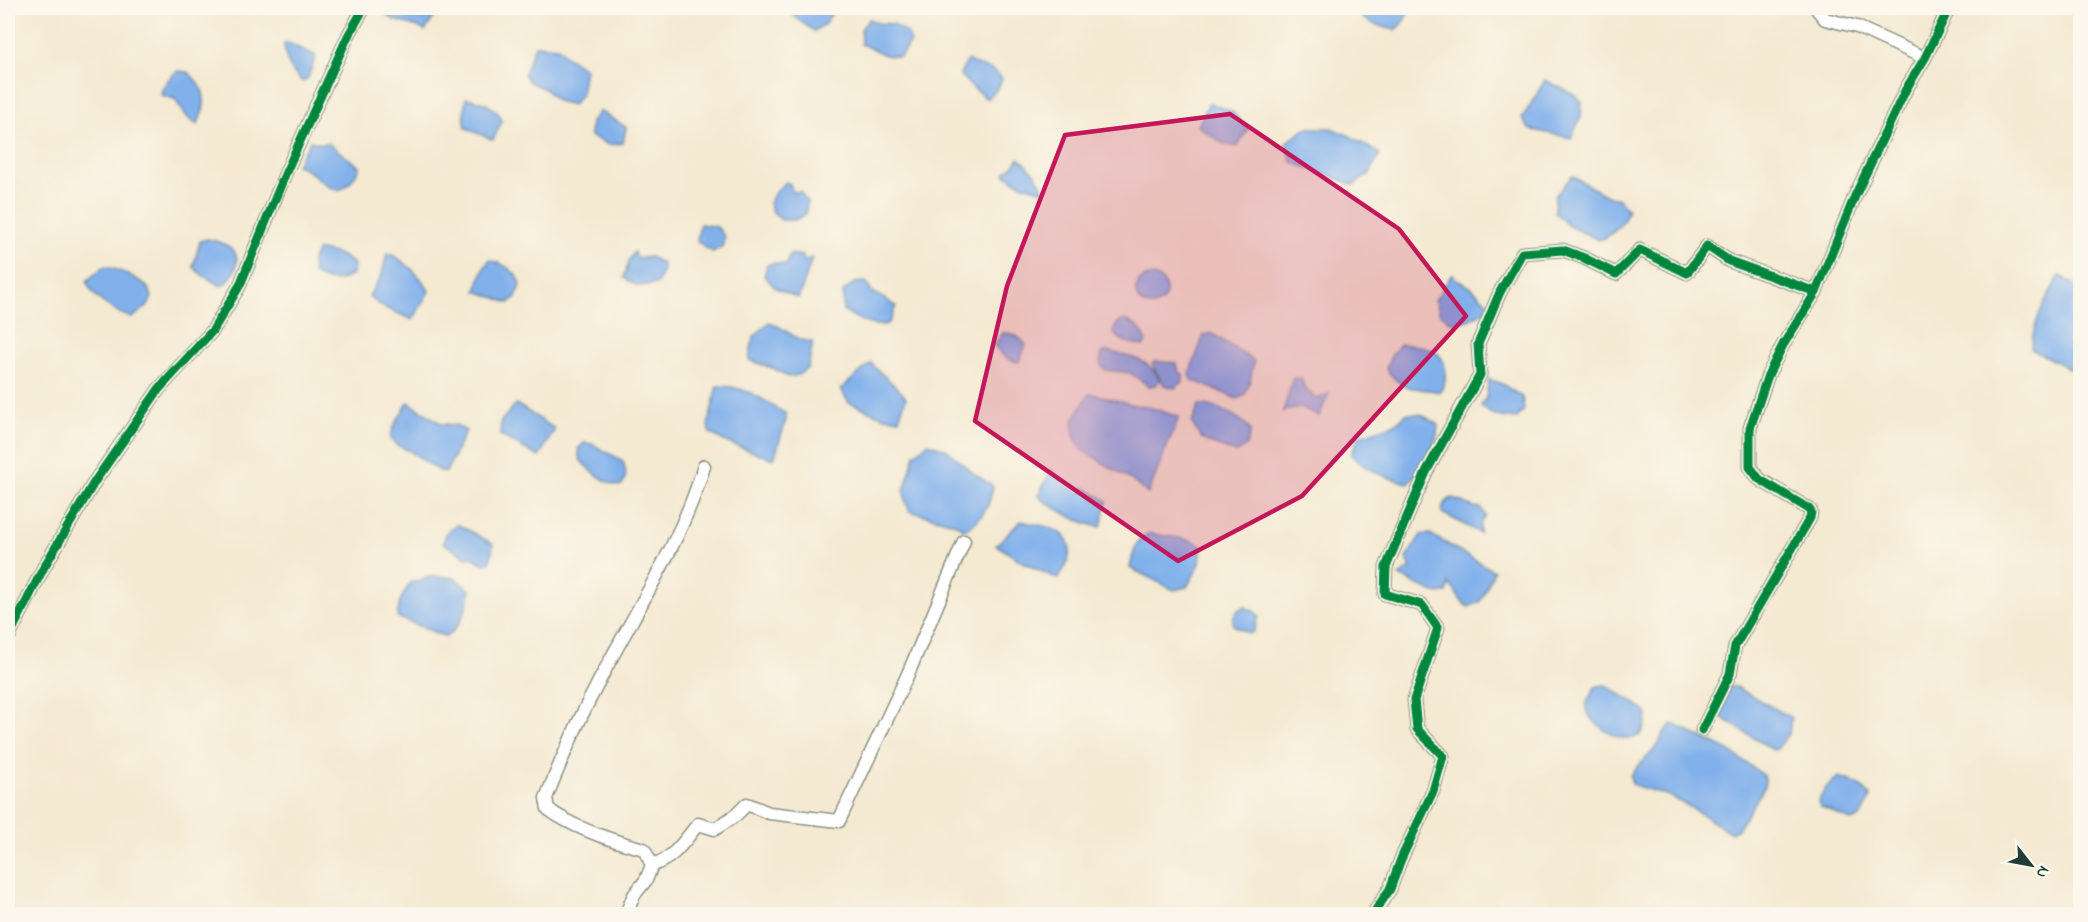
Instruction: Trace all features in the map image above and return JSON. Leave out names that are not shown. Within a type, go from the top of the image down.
[{"type":"street","points":[[8,638],[44,567],[95,481],[159,388],[213,330],[240,285],[286,172],[348,36],[364,8]]},
{"type":"street","points":[[1816,8],[1825,19],[1857,27],[1925,58]]},
{"type":"street","points":[[1702,730],[1730,674],[1735,646],[1810,518],[1809,509],[1759,480],[1750,467],[1750,429],[1768,375],[1783,345],[1816,292],[1855,196],[1906,89],[1925,58],[1949,8]]},
{"type":"street","points":[[1373,915],[1390,889],[1401,859],[1433,791],[1443,756],[1417,729],[1414,700],[1438,628],[1422,605],[1385,594],[1386,567],[1426,472],[1480,375],[1478,344],[1500,292],[1522,253],[1563,250],[1616,274],[1640,250],[1688,273],[1707,246],[1729,261],[1816,292]]},
{"type":"street","points":[[626,915],[634,895],[646,880],[652,865],[644,849],[629,846],[562,819],[548,809],[546,798],[593,692],[678,535],[697,490],[704,466]]},
{"type":"street","points":[[652,865],[664,861],[677,851],[698,824],[715,829],[736,815],[747,804],[769,813],[839,821],[908,674],[963,542]]},
{"type":"highlighted area","points":[[1230,114],[1399,229],[1466,316],[1302,496],[1178,561],[975,421],[1007,286],[1065,135]]},
{"type":"water","points":[[383,8],[429,8],[434,17],[425,31],[394,20],[381,11]]},
{"type":"water","points":[[787,8],[835,8],[825,24],[814,31],[797,19]]},
{"type":"water","points":[[1355,8],[1408,8],[1404,21],[1395,30],[1367,20]]},
{"type":"water","points":[[869,19],[878,23],[893,24],[908,34],[910,42],[900,57],[885,55],[861,44],[861,29]]},
{"type":"water","points":[[288,43],[316,56],[308,78],[302,82],[287,60],[284,44]]},
{"type":"water","points":[[535,45],[558,47],[566,56],[585,69],[581,94],[573,105],[557,101],[545,89],[529,82],[524,74]]},
{"type":"water","points":[[968,60],[993,71],[1002,79],[998,88],[987,99],[960,74]]},
{"type":"water","points":[[177,71],[188,72],[202,89],[204,105],[198,125],[187,117],[175,99],[161,95],[164,85]]},
{"type":"water","points":[[1545,80],[1575,95],[1582,102],[1581,117],[1571,138],[1529,129],[1522,119]]},
{"type":"water","points":[[466,98],[488,105],[500,116],[502,121],[493,140],[466,128],[464,114]]},
{"type":"water","points":[[1209,103],[1233,112],[1248,129],[1237,147],[1224,144],[1198,126]]},
{"type":"water","points":[[600,111],[626,127],[623,143],[609,145],[590,136],[591,122]]},
{"type":"water","points":[[1306,128],[1331,128],[1350,136],[1380,154],[1369,175],[1353,185],[1292,162],[1286,143]]},
{"type":"water","points":[[310,141],[328,143],[360,167],[344,188],[336,190],[306,169],[296,165]]},
{"type":"water","points":[[1019,158],[1034,173],[1044,191],[1018,182],[1005,173]]},
{"type":"water","points":[[1572,176],[1609,197],[1619,199],[1628,210],[1621,224],[1609,235],[1599,240],[1568,226],[1555,212],[1555,196]]},
{"type":"water","points":[[786,182],[791,185],[792,192],[800,191],[807,202],[806,214],[795,220],[781,220],[772,211],[769,203],[776,191]]},
{"type":"water","points":[[700,224],[717,227],[725,237],[722,247],[713,252],[697,240]]},
{"type":"water","points":[[206,239],[231,248],[237,258],[237,264],[229,281],[221,286],[193,267],[200,241]]},
{"type":"water","points":[[318,250],[333,252],[350,261],[354,264],[353,274],[333,281],[313,274],[312,260]]},
{"type":"water","points":[[634,252],[637,258],[650,257],[662,263],[663,270],[657,284],[637,286],[624,278]]},
{"type":"water","points":[[387,253],[411,269],[429,291],[413,320],[381,306],[369,296],[382,275]]},
{"type":"water","points":[[790,254],[803,256],[803,261],[812,258],[798,298],[776,288],[764,276],[767,265],[773,263],[786,265]]},
{"type":"water","points":[[489,260],[508,268],[521,283],[516,297],[509,303],[476,291]]},
{"type":"water","points":[[103,267],[120,271],[145,285],[152,297],[148,306],[132,318],[112,309],[99,299],[87,281]]},
{"type":"water","points":[[1452,274],[1488,303],[1484,312],[1466,321],[1450,322],[1440,313],[1435,300]]},
{"type":"water","points":[[1151,276],[1162,280],[1166,291],[1162,302],[1151,306],[1140,302],[1136,291],[1140,280]]},
{"type":"water","points":[[2060,276],[2080,288],[2080,374],[2031,349],[2034,330],[2041,311]]},
{"type":"water","points":[[866,282],[871,291],[896,306],[889,323],[871,324],[843,311],[843,292],[854,283]]},
{"type":"water","points":[[1125,320],[1141,331],[1146,342],[1144,346],[1123,340],[1113,332],[1117,323]]},
{"type":"water","points":[[769,322],[801,340],[813,342],[808,368],[798,375],[788,377],[775,369],[749,360],[753,338]]},
{"type":"water","points":[[1003,333],[1016,336],[1026,345],[1019,362],[1001,354],[994,345]]},
{"type":"water","points":[[1211,333],[1254,361],[1250,382],[1244,396],[1237,399],[1192,380],[1189,374],[1204,335]]},
{"type":"water","points":[[1400,344],[1425,347],[1438,354],[1446,370],[1445,381],[1440,392],[1410,387],[1392,377],[1386,369],[1391,356]]},
{"type":"water","points":[[1107,351],[1130,357],[1149,366],[1159,379],[1156,385],[1149,386],[1130,373],[1105,370],[1100,363],[1102,353]]},
{"type":"water","points":[[1156,361],[1177,364],[1179,372],[1183,374],[1183,382],[1175,388],[1164,385],[1152,364]]},
{"type":"water","points":[[871,363],[906,398],[899,419],[884,417],[848,402],[841,389]]},
{"type":"water","points":[[1293,378],[1302,379],[1304,388],[1317,399],[1329,394],[1319,416],[1297,408],[1283,412]]},
{"type":"water","points":[[1489,379],[1502,384],[1522,397],[1524,410],[1516,419],[1501,417],[1481,406],[1486,398]]},
{"type":"water","points":[[717,386],[746,391],[786,414],[774,459],[728,443],[710,433],[708,426]]},
{"type":"water","points":[[1089,394],[1149,407],[1179,417],[1148,494],[1131,480],[1082,450],[1074,436],[1073,420]]},
{"type":"water","points":[[408,402],[442,424],[456,425],[466,431],[446,472],[438,470],[408,450],[396,445],[390,437]]},
{"type":"water","points":[[516,404],[555,429],[539,457],[500,435],[501,421]]},
{"type":"water","points":[[1199,405],[1220,409],[1242,421],[1251,431],[1246,446],[1236,453],[1205,441],[1192,423]]},
{"type":"water","points":[[1406,414],[1420,414],[1438,424],[1429,455],[1409,483],[1378,473],[1351,455],[1359,436],[1395,424]]},
{"type":"water","points":[[584,443],[592,444],[623,461],[626,475],[620,486],[604,480],[583,463],[578,449]]},
{"type":"water","points":[[928,443],[946,449],[972,472],[993,486],[985,511],[965,530],[954,523],[910,511],[906,503],[904,491],[915,454]]},
{"type":"water","points":[[1052,469],[1061,481],[1072,489],[1081,493],[1084,487],[1107,501],[1101,527],[1068,515],[1038,496]]},
{"type":"water","points":[[1452,498],[1481,508],[1485,515],[1480,525],[1480,533],[1442,513],[1444,504]]},
{"type":"water","points":[[1021,521],[1050,528],[1065,537],[1070,548],[1068,561],[1058,579],[1024,563],[996,545]]},
{"type":"water","points":[[456,525],[493,544],[490,563],[484,564],[472,557],[466,557],[443,543],[446,534]]},
{"type":"water","points":[[1150,533],[1184,539],[1202,546],[1200,564],[1187,587],[1174,590],[1130,568],[1138,543]]},
{"type":"water","points":[[1430,534],[1494,571],[1480,602],[1468,607],[1449,584],[1447,593],[1434,593],[1399,576],[1411,568],[1406,558],[1421,535]]},
{"type":"water","points":[[433,576],[455,578],[470,590],[463,616],[446,637],[397,617],[400,601],[410,583]]},
{"type":"water","points":[[1245,607],[1259,616],[1253,632],[1249,634],[1233,625],[1235,613]]},
{"type":"water","points":[[1605,685],[1636,704],[1647,714],[1644,729],[1638,736],[1628,739],[1618,737],[1597,724],[1590,716],[1586,709],[1589,698],[1595,687]]},
{"type":"water","points":[[1730,687],[1736,687],[1791,718],[1789,733],[1777,749],[1773,750],[1722,718],[1717,706]]},
{"type":"water","points":[[1673,724],[1729,751],[1763,775],[1764,788],[1737,830],[1731,833],[1673,798],[1632,784],[1630,776],[1656,748],[1666,730]]},
{"type":"water","points":[[1838,777],[1856,784],[1871,797],[1860,817],[1852,821],[1820,806],[1818,802],[1826,788]]},
{"type":"cycle path","points":[[8,638],[44,567],[95,481],[159,389],[213,330],[240,285],[286,172],[348,36],[364,8]]},
{"type":"cycle path","points":[[1702,730],[1730,674],[1735,646],[1810,518],[1809,509],[1759,479],[1750,467],[1750,428],[1768,375],[1783,345],[1816,292],[1855,196],[1906,89],[1925,58],[1949,8]]},
{"type":"cycle path","points":[[1373,914],[1390,889],[1401,859],[1433,791],[1443,756],[1417,729],[1414,700],[1438,628],[1422,605],[1385,594],[1386,567],[1426,472],[1480,375],[1478,344],[1500,292],[1522,253],[1563,250],[1616,274],[1640,250],[1687,273],[1707,246],[1729,261],[1816,292]]}]
